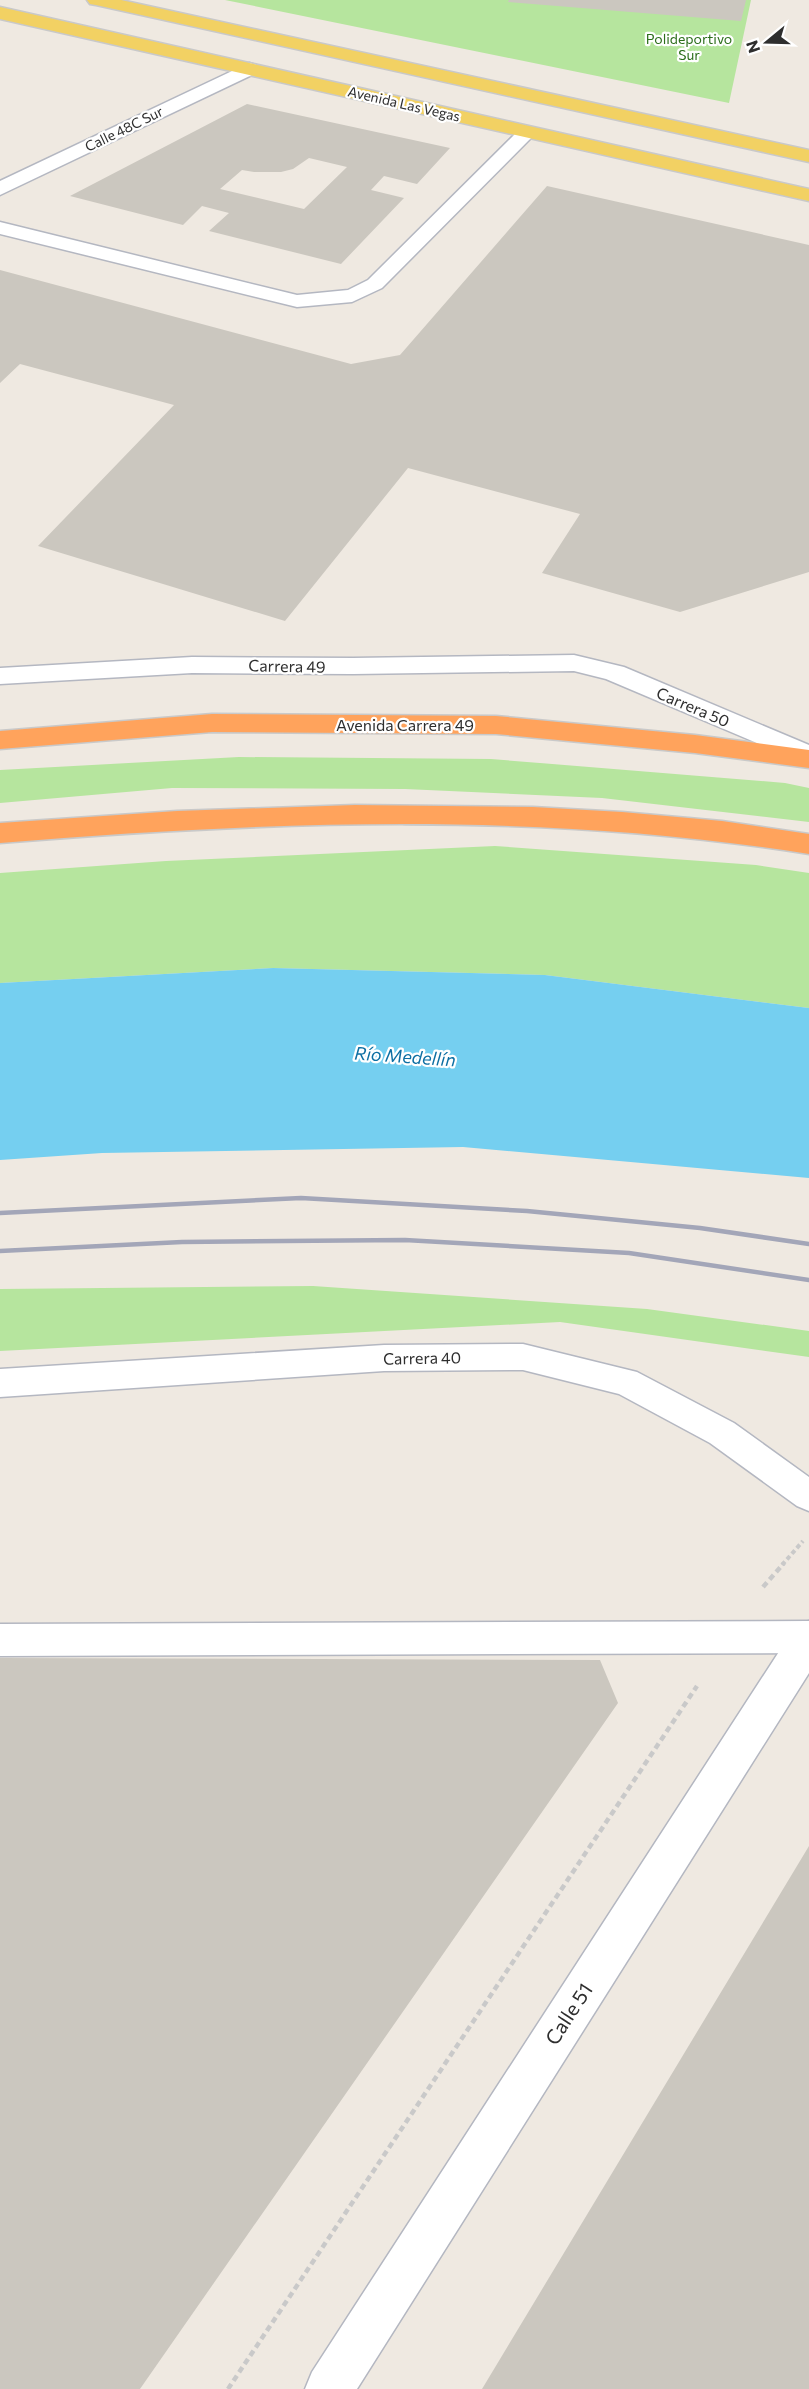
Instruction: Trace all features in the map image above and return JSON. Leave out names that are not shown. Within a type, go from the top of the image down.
[{"type":"highway","name":"Avenida Carrera 49","points":[[0,740],[212,723],[496,725],[695,744],[809,758]]},
{"type":"highway","points":[[0,833],[102,824],[315,816],[497,815],[711,829],[809,844]]},
{"type":"main road","points":[[96,0],[809,156]]},
{"type":"main road","name":"Avenida Las Vegas","points":[[0,13],[809,195]]},
{"type":"street","name":"Calle 48C Sur","points":[[0,189],[249,69]]},
{"type":"street","name":"Carrera 49","points":[[0,676],[192,665],[353,666],[574,663]]},
{"type":"street","name":"Carrera 50","points":[[574,663],[615,674],[809,758]]},
{"type":"street","name":"Calle 51","points":[[329,2389],[809,1638]]},
{"type":"lane","points":[[0,228],[297,301],[352,296],[375,284],[527,132]]},
{"type":"lane","name":"Carrera 40","points":[[0,1383],[384,1358],[524,1357],[626,1382],[722,1433],[809,1496]]},
{"type":"lane","points":[[0,1640],[809,1638]]},
{"type":"path","points":[[228,2389],[767,1581],[809,1535]]},
{"type":"green space","name":"Polideportivo Sur","points":[[225,0],[751,0],[729,103]]},
{"type":"green space","points":[[239,757],[491,759],[785,783],[809,788],[809,822],[602,798],[405,789],[172,788],[0,803],[0,770]]},
{"type":"green space","points":[[495,846],[756,865],[809,873],[809,1008],[545,975],[273,968],[0,983],[0,873],[166,861]]},
{"type":"green space","points":[[313,1286],[647,1309],[809,1331],[809,1357],[560,1322],[0,1351],[0,1289]]},
{"type":"water","name":"Río Medellín","points":[[273,968],[545,975],[809,1008],[809,1178],[463,1147],[102,1153],[0,1160],[0,983]]},
{"type":"building","points":[[509,0],[746,0],[741,21],[508,2]]},
{"type":"building","points":[[247,104],[450,148],[417,184],[384,176],[371,190],[404,198],[341,264],[209,231],[229,213],[202,206],[183,225],[70,196]],"holes":[[[309,158],[347,167],[304,209],[220,189],[242,170],[281,172],[293,169]]]},
{"type":"building","points":[[547,186],[809,245],[809,572],[680,612],[542,573],[580,514],[408,468],[285,621],[38,546],[174,405],[20,364],[0,383],[0,270],[351,364],[400,355]]},
{"type":"building","points":[[0,1658],[600,1660],[618,1703],[140,2389],[0,2389]]},
{"type":"building","points":[[809,1846],[809,2389],[482,2389]]},
{"type":"railway","points":[[0,1213],[301,1198],[527,1211],[700,1228],[809,1244]]},
{"type":"railway","points":[[0,1251],[182,1242],[405,1240],[629,1253],[809,1280]]}]
